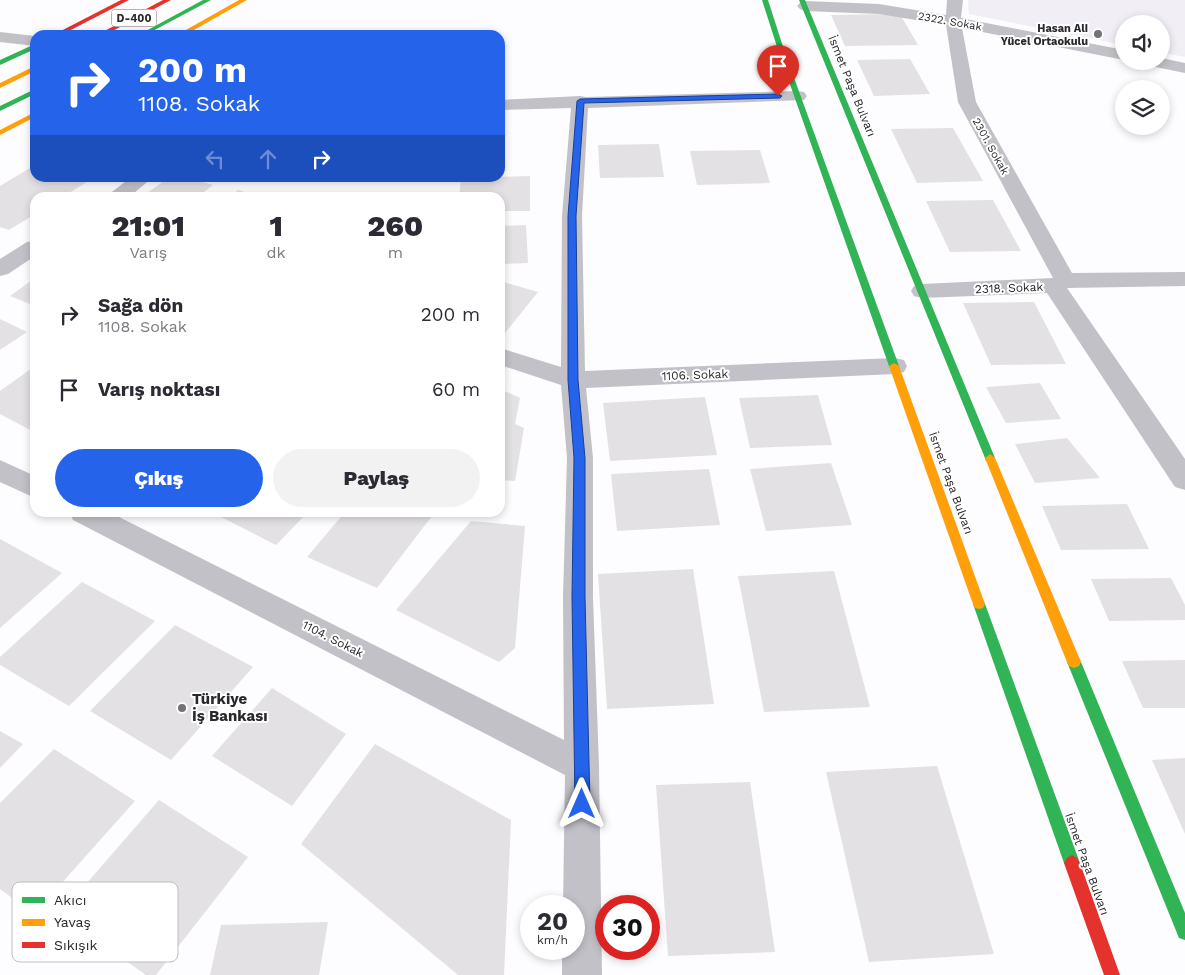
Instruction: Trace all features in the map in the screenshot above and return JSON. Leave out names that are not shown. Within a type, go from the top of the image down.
[{"type":"main road","points":[[66,30],[123,0]]},
{"type":"main road","name":"D-400","points":[[110,30],[168,0]]},
{"type":"main road","name":"D-400","points":[[151,30],[208,0]]},
{"type":"main road","points":[[189,30],[244,0]]},
{"type":"main road","name":"İsmet Paşa Bulvarı","points":[[765,0],[1112,975]]},
{"type":"main road","name":"İsmet Paşa Bulvarı","points":[[803,3],[1185,932]]},
{"type":"main road","points":[[0,63],[30,48]]},
{"type":"main road","points":[[0,86],[30,71]]},
{"type":"main road","points":[[0,109],[30,94]]},
{"type":"main road","points":[[0,132],[30,117]]},
{"type":"street","name":"2301. Sokak","points":[[955,0],[953,21],[967,102],[1059,283],[1185,480]]},
{"type":"street","name":"2322. Sokak","points":[[803,3],[879,9],[953,21],[1115,54]]},
{"type":"street","points":[[0,36],[30,40]]},
{"type":"street","points":[[1170,65],[1185,68]]},
{"type":"street","points":[[505,104],[798,96]]},
{"type":"street","points":[[580,101],[572,216],[573,380],[580,458],[578,597],[582,766],[582,975]]},
{"type":"street","points":[[122,192],[136,182]]},
{"type":"street","points":[[0,269],[30,250]]},
{"type":"street","name":"2318. Sokak","points":[[922,291],[1059,283],[1185,279]]},
{"type":"street","name":"1106. Sokak","points":[[505,358],[573,380],[895,366]]},
{"type":"street","points":[[0,470],[30,485]]},
{"type":"street","name":"1104. Sokak","points":[[93,517],[582,766]]},
{"type":"shaded area","name":"Hasan Ali Yücel Ortaokulu","points":[[968,0],[1185,0],[1185,57],[1170,54],[1170,15],[1115,15],[1115,43],[969,14]]},
{"type":"building","points":[[900,14],[918,45],[845,46],[831,15]]},
{"type":"building","points":[[910,59],[930,94],[874,96],[857,60]]},
{"type":"building","points":[[953,128],[983,181],[917,183],[891,129]]},
{"type":"building","points":[[659,144],[664,177],[600,178],[598,145]]},
{"type":"building","points":[[760,150],[770,183],[697,185],[690,151]]},
{"type":"building","points":[[30,168],[30,182],[87,182],[71,192],[30,192],[30,217],[9,230],[0,227],[0,186]]},
{"type":"building","points":[[530,176],[530,211],[505,211],[505,192],[460,192],[461,182],[505,182],[505,177]]},
{"type":"building","points":[[162,182],[202,182],[213,185],[204,192],[148,192]]},
{"type":"building","points":[[993,200],[1021,251],[950,252],[926,201]]},
{"type":"building","points":[[526,225],[528,263],[505,264],[505,226]]},
{"type":"building","points":[[30,282],[30,304],[10,296]]},
{"type":"building","points":[[505,282],[538,292],[505,333]]},
{"type":"building","points":[[1034,302],[1066,364],[991,365],[963,303]]},
{"type":"building","points":[[0,319],[27,332],[0,350]]},
{"type":"building","points":[[30,370],[30,430],[0,414],[0,391]]},
{"type":"building","points":[[1040,383],[1061,419],[1006,423],[986,387]]},
{"type":"building","points":[[505,391],[520,398],[515,424],[524,428],[515,481],[505,480]]},
{"type":"building","points":[[818,395],[832,445],[750,448],[739,398]]},
{"type":"building","points":[[705,397],[717,455],[610,461],[603,403]]},
{"type":"building","points":[[1067,438],[1100,478],[1035,483],[1015,444]]},
{"type":"building","points":[[831,463],[852,525],[766,531],[750,469]]},
{"type":"building","points":[[709,469],[720,525],[617,531],[611,474]]},
{"type":"building","points":[[1127,504],[1149,549],[1061,550],[1042,506]]},
{"type":"building","points":[[221,517],[303,517],[276,545]]},
{"type":"building","points":[[341,517],[431,517],[377,588],[307,557]]},
{"type":"building","points":[[471,521],[525,526],[515,648],[499,662],[396,610]]},
{"type":"building","points":[[0,539],[62,573],[0,628]]},
{"type":"building","points":[[693,569],[714,704],[607,709],[598,574]]},
{"type":"building","points":[[834,571],[870,707],[764,712],[738,576]]},
{"type":"building","points":[[1171,578],[1185,605],[1185,620],[1109,621],[1091,579]]},
{"type":"building","points":[[82,582],[155,621],[69,706],[0,665],[0,657]]},
{"type":"building","points":[[175,625],[253,667],[171,760],[90,711]]},
{"type":"building","points":[[1185,660],[1185,708],[1143,708],[1122,661]]},
{"type":"building","points":[[272,688],[346,734],[292,806],[212,756]]},
{"type":"building","points":[[0,731],[23,744],[0,768]]},
{"type":"building","points":[[375,744],[511,820],[504,975],[458,975],[301,844]]},
{"type":"building","points":[[54,749],[135,801],[63,882],[12,882],[12,898],[0,889],[0,803]]},
{"type":"building","points":[[1185,758],[1185,834],[1152,760]]},
{"type":"building","points":[[937,766],[994,954],[869,962],[826,772]]},
{"type":"building","points":[[750,782],[775,952],[668,956],[656,785]]},
{"type":"building","points":[[159,800],[248,857],[178,947],[178,882],[88,882]]},
{"type":"building","points":[[328,922],[319,975],[210,975],[221,925]]},
{"type":"building","points":[[128,962],[166,962],[156,975],[146,975]]},
{"type":"traffic: fast","points":[[151,30],[208,0]]},
{"type":"traffic: fast","points":[[765,0],[782,53],[894,366]]},
{"type":"traffic: fast","points":[[802,0],[990,458]]},
{"type":"traffic: fast","points":[[0,63],[30,48]]},
{"type":"traffic: fast","points":[[0,109],[30,94]]},
{"type":"traffic: fast","points":[[979,604],[1072,863]]},
{"type":"traffic: fast","points":[[1074,662],[1185,932]]},
{"type":"traffic: slow","points":[[189,30],[244,0]]},
{"type":"traffic: slow","points":[[0,86],[30,71]]},
{"type":"traffic: slow","points":[[0,133],[30,117]]},
{"type":"traffic: slow","points":[[894,366],[979,604]]},
{"type":"traffic: slow","points":[[990,458],[1074,662]]},
{"type":"traffic: jam","points":[[66,30],[126,0]]},
{"type":"traffic: jam","points":[[110,30],[168,0]]},
{"type":"traffic: jam","points":[[1072,863],[1112,975]]},
{"type":"place","name":"Hasan Ali Yücel Ortaokulu","points":[[1098,34]]},
{"type":"place","name":"Türkiye İş Bankası","points":[[182,708]]},
{"type":"route","points":[[582,804],[578,597],[580,458],[573,380],[572,216],[580,101],[778,96]]}]
